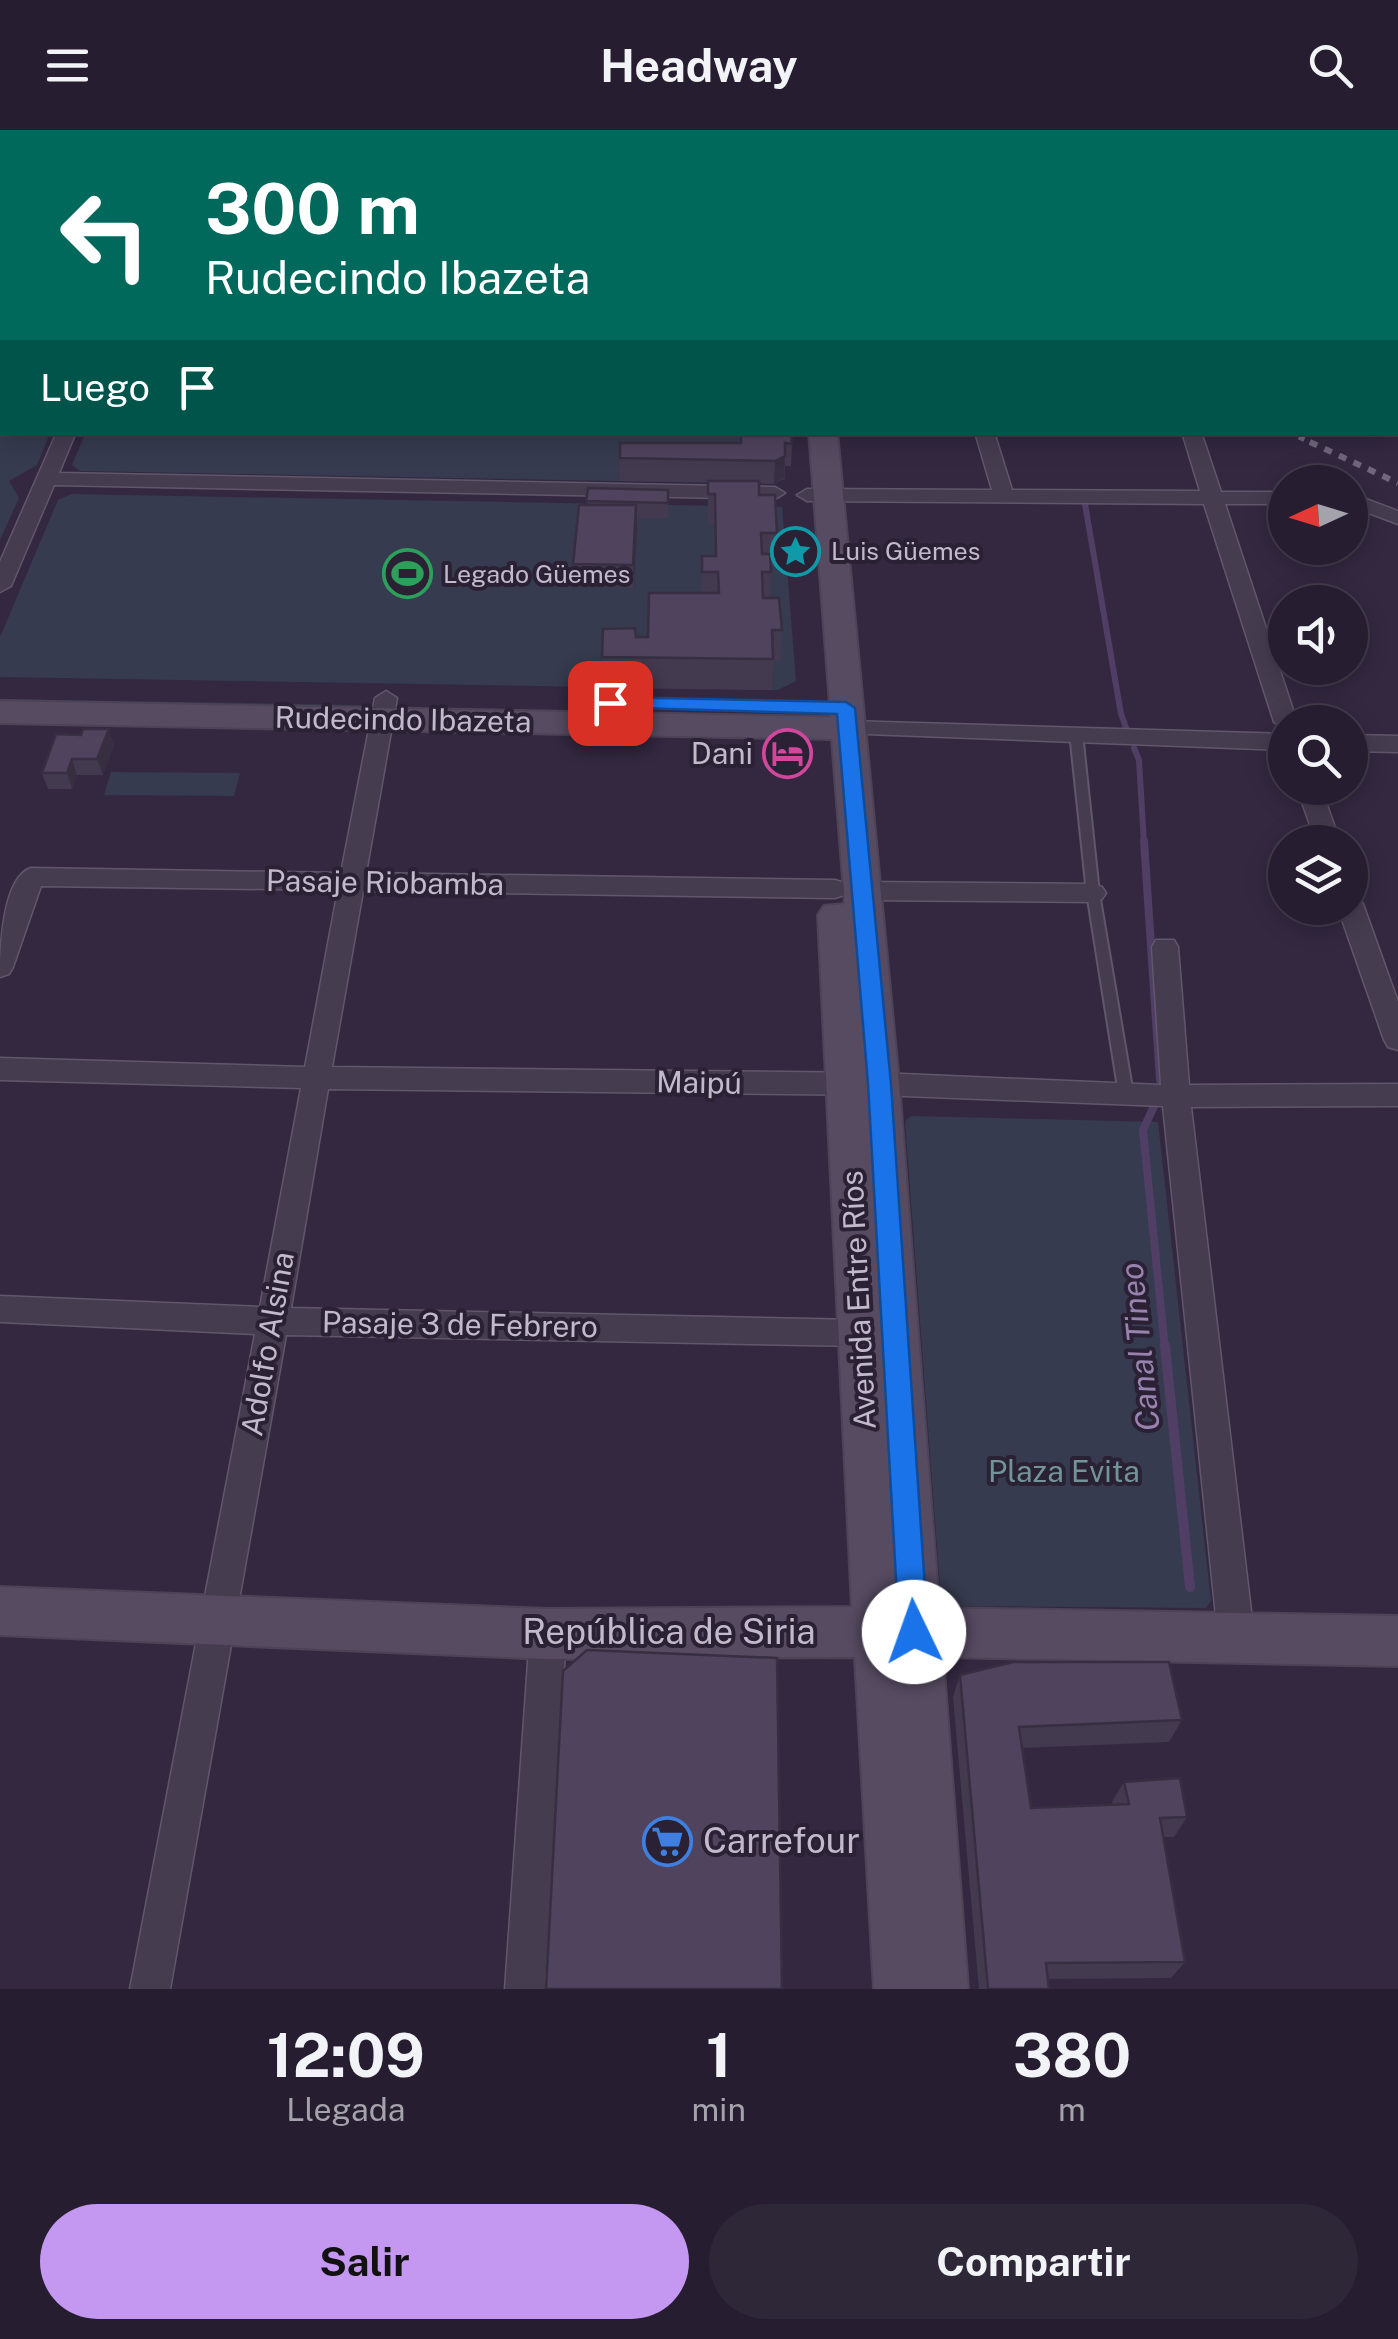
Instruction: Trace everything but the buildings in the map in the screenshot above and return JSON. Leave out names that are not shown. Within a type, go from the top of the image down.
[{"type":"main road","name":"Avenida Entre Ríos","points":[[802,435],[836,718],[864,1084],[896,1632],[903,1989]]},
{"type":"main road","name":"Avenida Entre Ríos","points":[[812,494],[822,435]]},
{"type":"main road","name":"Rudecindo Ibazeta","points":[[0,692],[384,709],[836,718]]},
{"type":"main road","name":"Rudecindo Ibazeta","points":[[0,712],[384,709]]},
{"type":"main road","name":"Avenida Entre Ríos","points":[[864,1084],[859,1333],[939,1989]]},
{"type":"main road","name":"República de Siria","points":[[0,1610],[221,1623],[548,1634],[896,1632],[1398,1641]]},
{"type":"street","points":[[0,586],[66,435]]},
{"type":"street","points":[[985,435],[1004,497]]},
{"type":"street","points":[[1191,435],[1280,705]]},
{"type":"street","points":[[47,479],[1004,497],[1268,498]]},
{"type":"street","points":[[1368,499],[1398,499]]},
{"type":"street","points":[[1368,506],[1398,518]]},
{"type":"street","name":"Adolfo Alsina","points":[[150,1989],[221,1623],[314,1078],[384,709]]},
{"type":"street","name":"Rudecindo Ibazeta","points":[[836,718],[1268,741]]},
{"type":"street","points":[[1368,743],[1398,744]]},
{"type":"street","name":"Pasaje Riobamba","points":[[0,967],[31,877],[1093,893]]},
{"type":"street","points":[[1357,925],[1398,1040]]},
{"type":"street","points":[[1165,947],[1176,1096],[1236,1636]]},
{"type":"street","name":"Maipú","points":[[0,1068],[314,1078],[864,1084],[1176,1096],[1398,1095]]},
{"type":"street","name":"Pasaje 3 de Febrero","points":[[0,1309],[271,1321],[859,1333]]},
{"type":"street","points":[[526,1989],[548,1634]]},
{"type":"lane","points":[[1076,733],[1093,893],[1126,1094]]},
{"type":"green space","points":[[0,435],[49,435],[37,465],[9,481],[19,498],[0,540]]},
{"type":"green space","points":[[85,435],[782,435],[785,479],[774,484],[80,471],[72,465]]},
{"type":"green space","name":"Legado Güemes","points":[[71,494],[782,507],[796,681],[778,690],[0,677],[0,637],[58,500]]},
{"type":"green space","points":[[0,699],[361,705],[360,712],[0,706]]},
{"type":"green space","points":[[111,772],[240,773],[234,796],[104,795]]},
{"type":"green space","name":"Plaza Evita","points":[[911,1116],[1158,1122],[1211,1601],[1206,1608],[950,1606],[941,1600],[905,1121]]},
{"type":"waterway","name":"Canal Tineo","points":[[1085,504],[1121,714],[1128,733]]},
{"type":"waterway","name":"Canal Tineo","points":[[1134,748],[1139,760],[1144,843]]},
{"type":"waterway","name":"Canal Tineo","points":[[1144,841],[1160,1080]]},
{"type":"waterway","name":"Canal Tineo","points":[[1155,1104],[1143,1130],[1165,1349]]},
{"type":"waterway","name":"Canal Tineo","points":[[1165,1346],[1190,1587]]},
{"type":"railway","points":[[1294,435],[1316,445]]},
{"type":"railway","points":[[1310,442],[1398,483]]},
{"type":"place","name":"Luis Güemes","points":[[796,551]]},
{"type":"place","name":"Legado Güemes","points":[[408,574]]},
{"type":"place","name":"Dani","points":[[788,754]]},
{"type":"place","name":"Carrefour","points":[[668,1841]]},
{"type":"route","points":[[610,703],[846,708],[880,1084],[914,1632]]}]
